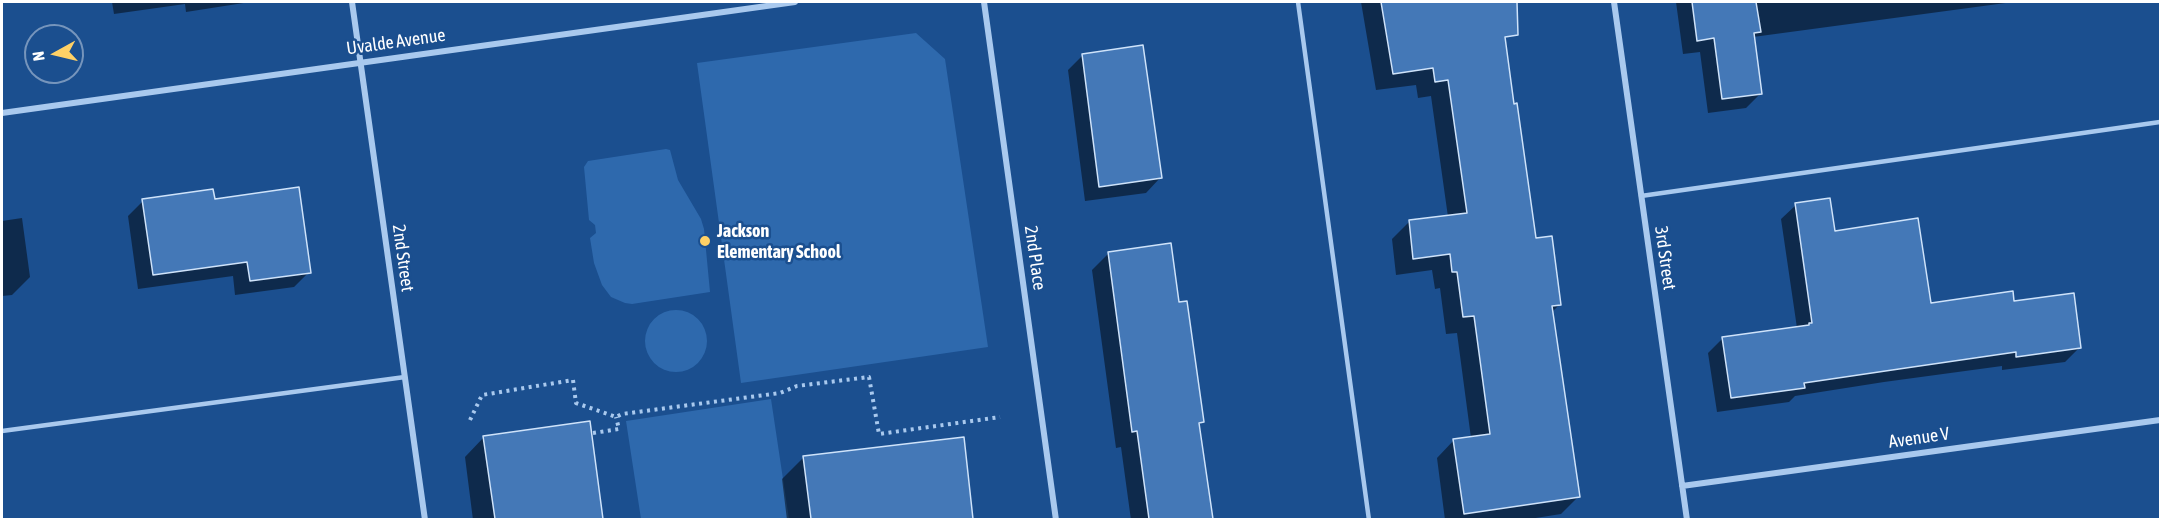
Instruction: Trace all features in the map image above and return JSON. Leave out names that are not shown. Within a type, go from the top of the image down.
[{"type":"street","name":"2nd Street","points":[[352,2],[424,519]]},
{"type":"street","name":"Uvalde Avenue","points":[[2,113],[795,2]]},
{"type":"street","name":"2nd Place","points":[[984,2],[1056,519]]},
{"type":"street","name":"3rd Street","points":[[1614,2],[1687,519]]},
{"type":"street","name":"Avenue V","points":[[1682,486],[2160,420]]},
{"type":"lane","points":[[1298,2],[1369,519]]},
{"type":"lane","points":[[1641,196],[2160,122]]},
{"type":"lane","points":[[2,431],[405,377]]},
{"type":"path","points":[[470,420],[482,395],[573,380],[576,403],[616,417],[622,414],[780,393],[798,386],[869,376],[879,434],[1000,417]]},
{"type":"path","points":[[593,433],[619,429],[616,417]]},
{"type":"shaded area","points":[[916,33],[945,59],[988,347],[741,383],[697,63]]},
{"type":"shaded area","points":[[670,150],[678,180],[701,219],[710,292],[632,304],[625,303],[611,297],[602,285],[594,263],[590,238],[596,233],[595,225],[589,220],[584,167],[588,161]]},
{"type":"shaded area","points":[[670,310],[682,310],[698,319],[705,329],[707,341],[705,353],[698,363],[682,372],[670,372],[659,367],[650,358],[645,347],[645,335],[650,324],[659,315]]},
{"type":"shaded area","points":[[771,399],[789,519],[641,519],[626,421]]},
{"type":"building","points":[[1381,2],[1517,2],[1518,35],[1505,37],[1536,238],[1552,236],[1561,305],[1552,306],[1580,497],[1464,514],[1453,439],[1490,434],[1474,316],[1463,317],[1457,272],[1452,272],[1450,254],[1413,259],[1409,220],[1467,213],[1448,80],[1435,82],[1433,68],[1393,74]]},
{"type":"building","points":[[1692,2],[1756,2],[1761,32],[1754,33],[1762,94],[1722,99],[1714,38],[1697,41]]},
{"type":"building","points":[[1143,45],[1162,178],[1099,187],[1082,54]]},
{"type":"building","points":[[299,187],[311,273],[250,281],[247,262],[153,275],[142,199],[213,189],[215,199]]},
{"type":"building","points":[[1830,198],[1835,231],[1918,218],[1931,303],[2013,291],[2014,301],[2074,293],[2081,348],[2016,357],[2016,352],[1804,383],[1805,388],[1731,398],[1722,337],[1812,323],[1795,203]]},
{"type":"building","points":[[1171,243],[1179,302],[1187,301],[1204,422],[1199,423],[1213,519],[1149,519],[1137,431],[1132,432],[1108,252]]},
{"type":"building","points":[[590,421],[603,519],[495,519],[483,436]]},
{"type":"building","points":[[964,437],[973,519],[811,519],[803,456]]},
{"type":"place","name":"Jackson Elementary School","points":[[705,241]]}]
